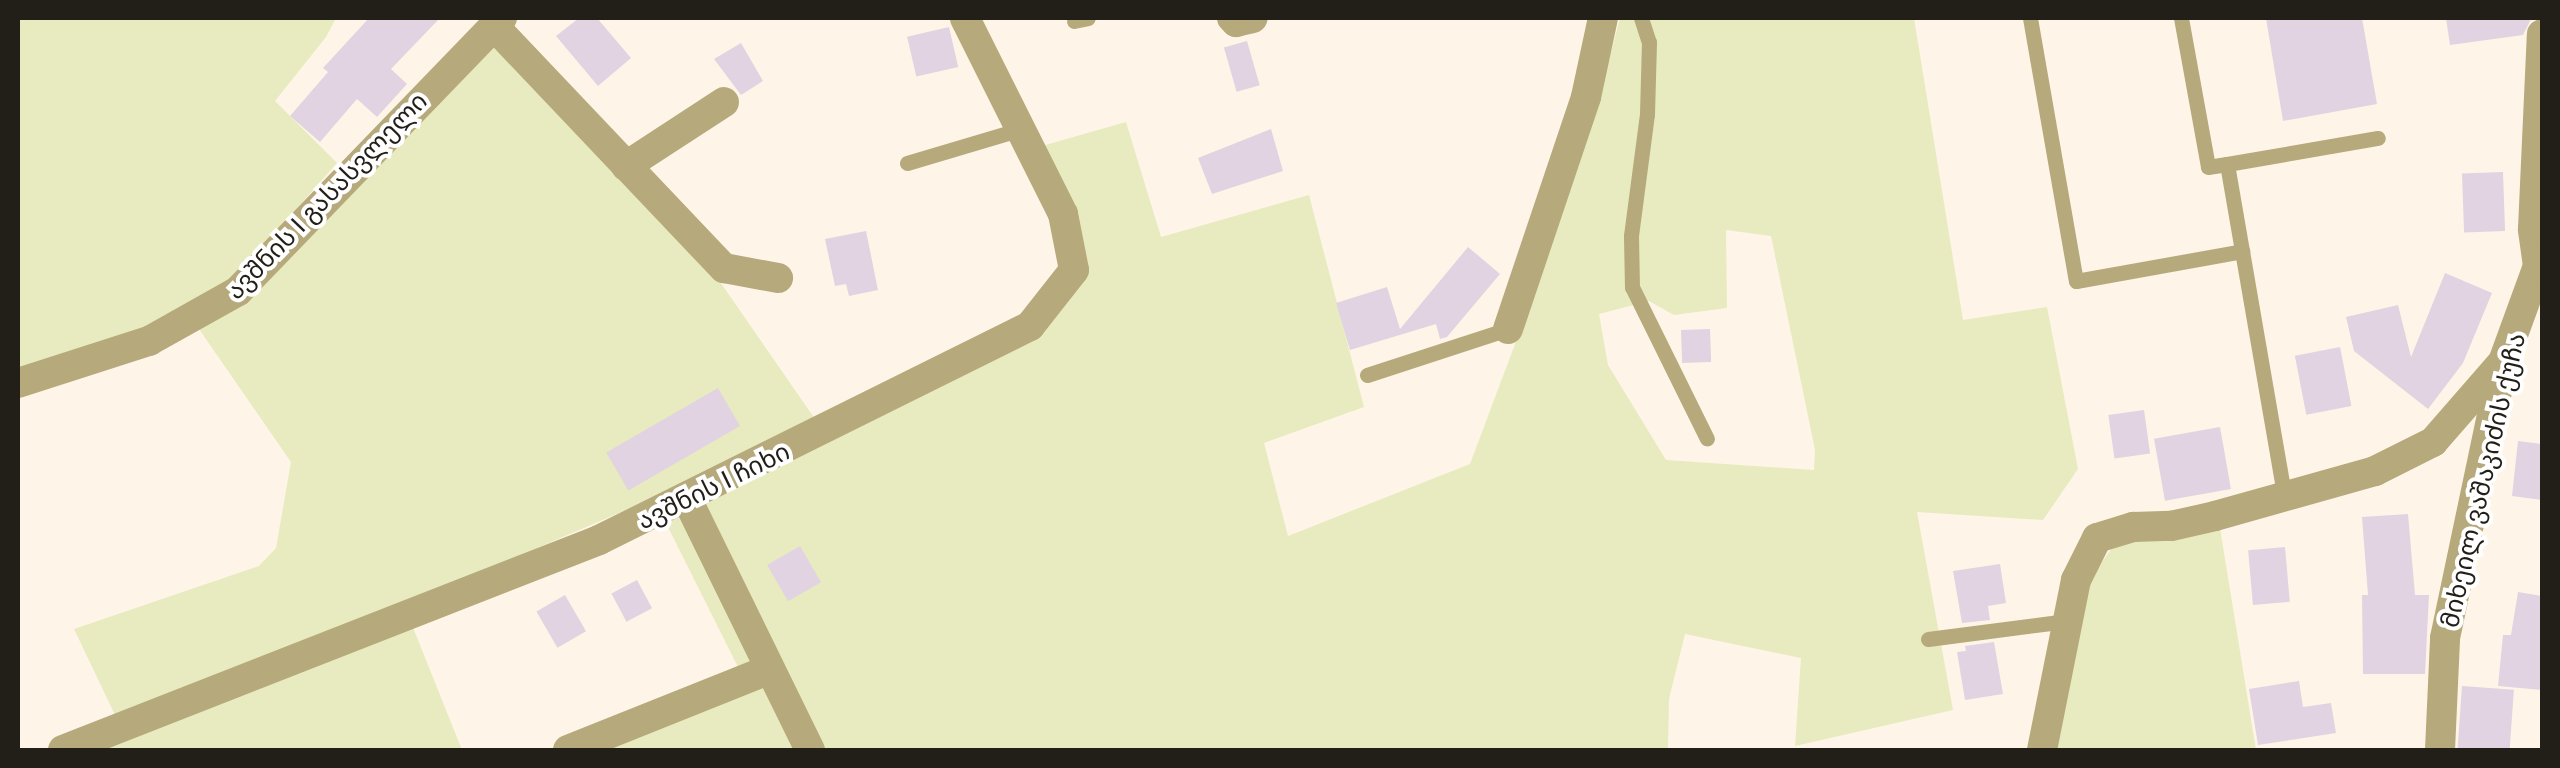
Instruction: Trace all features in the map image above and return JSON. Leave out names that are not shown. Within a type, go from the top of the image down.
[{"type":"street","name":"ავშნის I ჩიხი","points":[[64,750],[599,540],[1030,326],[1074,270],[1063,214],[964,18]]},
{"type":"street","points":[[1232,18],[1236,22],[1252,18]]},
{"type":"street","points":[[1508,329],[1586,97],[1603,18]]},
{"type":"street","points":[[498,22],[626,166],[724,268],[778,278]]},
{"type":"street","name":"ავშნის I გასასვლელი","points":[[18,382],[150,341],[196,319],[238,291],[498,22]]},
{"type":"street","name":"მიხეილ ვაშაკიძის ქუჩა","points":[[2440,750],[2445,638],[2503,362],[2540,264],[2533,229],[2542,34]]},
{"type":"street","points":[[626,166],[724,102]]},
{"type":"street","points":[[2042,750],[2076,580],[2097,538],[2133,527],[2186,522],[2375,471],[2433,442],[2503,362]]},
{"type":"street","points":[[686,498],[810,750]]},
{"type":"street","points":[[568,750],[768,670]]},
{"type":"lane","points":[[1641,18],[1650,42],[1647,114],[1631,236],[1632,286],[1707,439]]},
{"type":"lane","points":[[2030,18],[2076,281],[2242,251]]},
{"type":"lane","points":[[2181,18],[2208,168],[2378,138]]},
{"type":"lane","points":[[907,162],[1020,129]]},
{"type":"lane","points":[[2227,164],[2284,494]]},
{"type":"lane","points":[[1367,375],[1508,329]]},
{"type":"lane","points":[[1928,639],[2067,621]]},
{"type":"green space","points":[[18,18],[336,18],[326,37],[275,101],[337,163],[238,275],[149,330],[18,372]]},
{"type":"green space","points":[[1620,18],[1914,18],[1963,320],[2047,307],[2078,469],[2043,520],[1917,512],[1953,710],[1795,746],[1801,658],[1685,634],[1669,699],[1668,750],[594,750],[747,685],[665,521],[835,439],[1087,273],[1042,146],[1126,122],[1161,237],[1309,195],[1364,407],[1264,443],[1288,536],[1470,464],[1548,256],[1595,113]],"holes":[[[1726,230],[1771,236],[1815,450],[1814,470],[1666,460],[1608,365],[1599,314],[1649,301],[1674,315],[1727,308]]]},
{"type":"green space","points":[[496,44],[716,276],[815,419],[647,501],[509,560],[115,715],[74,629],[259,566],[276,548],[291,462],[199,329]]},
{"type":"green space","points":[[2220,528],[2256,750],[2055,750],[2088,582],[2114,545]]},
{"type":"green space","points":[[412,625],[462,750],[97,750]]},
{"type":"building","points":[[369,18],[440,18],[391,69],[407,84],[377,117],[357,99],[320,142],[290,116],[328,72],[323,68]]},
{"type":"building","points":[[579,18],[597,18],[631,58],[598,86],[556,36]]},
{"type":"building","points":[[2266,18],[2362,18],[2377,104],[2283,121]]},
{"type":"building","points":[[2446,18],[2531,19],[2523,35],[2450,45]]},
{"type":"building","points":[[949,27],[958,67],[916,77],[907,37]]},
{"type":"building","points":[[1247,41],[1260,85],[1237,92],[1224,48]]},
{"type":"building","points":[[741,43],[763,81],[741,95],[714,59]]},
{"type":"building","points":[[1271,129],[1283,171],[1212,194],[1198,158]]},
{"type":"building","points":[[2503,172],[2505,231],[2464,232],[2462,173]]},
{"type":"building","points":[[866,231],[878,290],[849,296],[846,284],[835,286],[825,239]]},
{"type":"building","points":[[1468,247],[1500,274],[1447,337],[1440,339],[1436,324],[1350,350],[1336,303],[1387,287],[1400,329]]},
{"type":"building","points":[[2445,273],[2492,293],[2463,363],[2428,409],[2354,351],[2346,317],[2398,305],[2411,357]]},
{"type":"building","points":[[1710,329],[1711,362],[1682,363],[1681,330]]},
{"type":"building","points":[[2340,347],[2351,406],[2306,415],[2295,356]]},
{"type":"building","points":[[718,388],[740,426],[628,491],[606,453]]},
{"type":"building","points":[[2144,410],[2150,454],[2114,459],[2108,415]]},
{"type":"building","points":[[2220,427],[2231,489],[2165,501],[2154,439]]},
{"type":"building","points":[[2518,441],[2542,444],[2542,500],[2512,496]]},
{"type":"building","points":[[2408,514],[2415,595],[2429,595],[2425,674],[2363,674],[2362,595],[2368,595],[2362,517]]},
{"type":"building","points":[[800,546],[821,582],[788,601],[767,565]]},
{"type":"building","points":[[2285,547],[2290,602],[2253,605],[2248,550]]},
{"type":"building","points":[[2000,564],[2006,603],[1988,606],[1990,620],[1962,623],[1953,571]]},
{"type":"building","points":[[637,580],[652,608],[626,622],[611,594]]},
{"type":"building","points":[[2518,592],[2542,596],[2542,690],[2498,686],[2503,635],[2511,635]]},
{"type":"building","points":[[565,595],[586,631],[557,648],[536,612]]},
{"type":"building","points":[[1994,642],[2003,694],[1965,700],[1957,652],[1966,651],[1965,646]]},
{"type":"building","points":[[2299,681],[2303,707],[2331,703],[2336,733],[2258,745],[2249,689]]},
{"type":"building","points":[[2462,686],[2514,690],[2510,750],[2458,750]]}]
